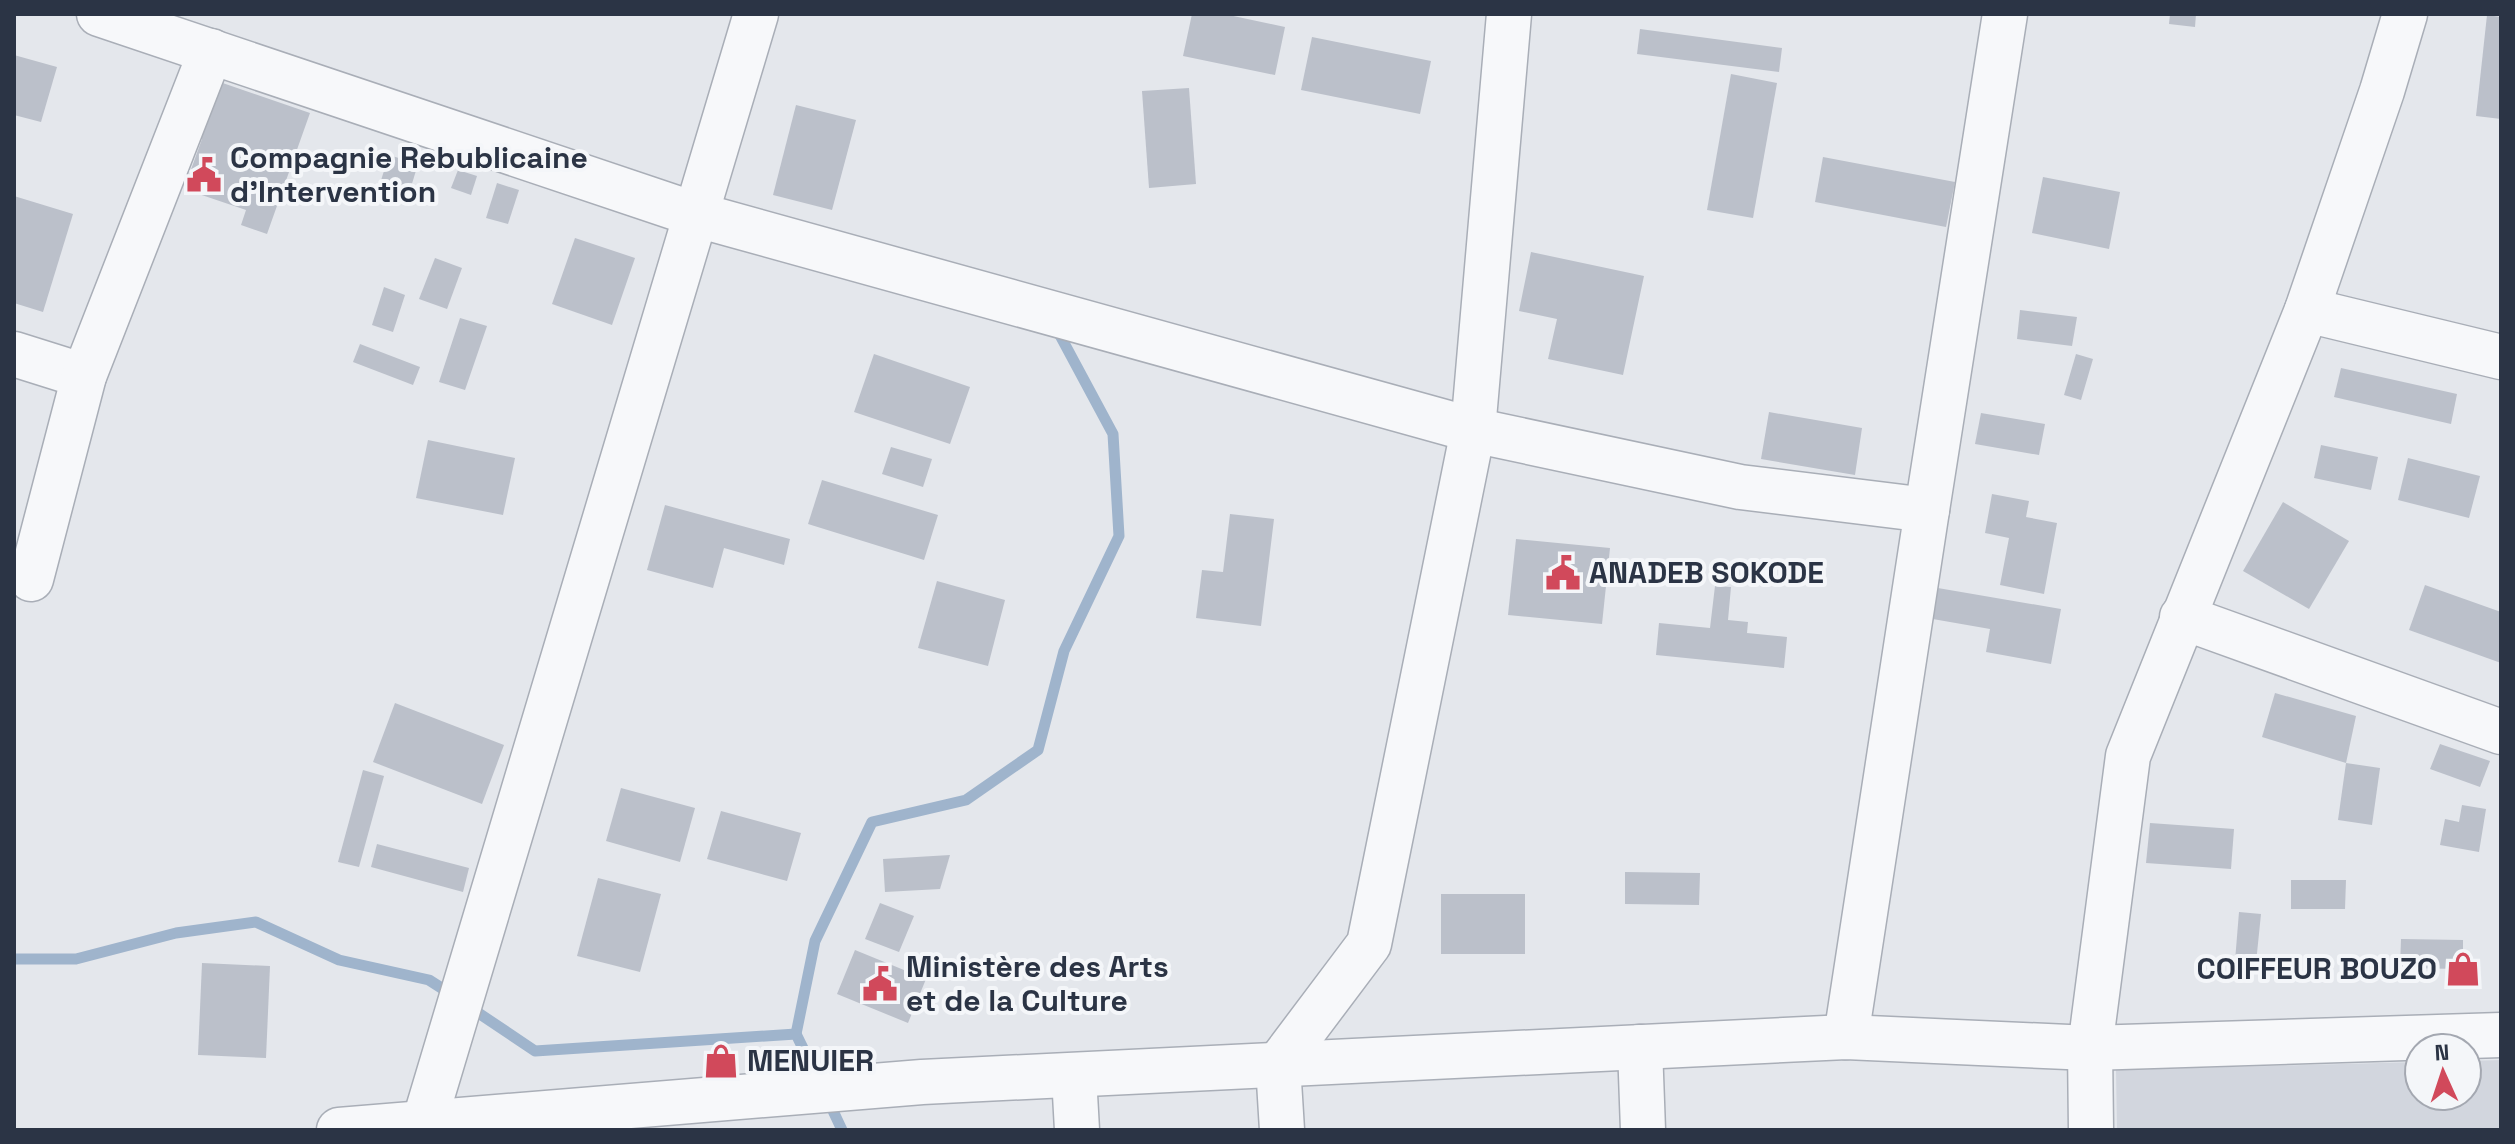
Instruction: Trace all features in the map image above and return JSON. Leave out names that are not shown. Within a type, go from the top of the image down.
[{"type":"street","points":[[99,14],[694,214],[1473,430],[1740,487],[1927,510]]},
{"type":"street","points":[[424,1123],[756,14]]},
{"type":"street","points":[[1282,1130],[1278,1065],[1369,944],[1473,430],[1509,14]]},
{"type":"street","points":[[1846,1037],[2005,14]]},
{"type":"street","points":[[2091,1130],[2090,1048],[2128,756],[2307,310],[2405,14]]},
{"type":"street","points":[[31,579],[84,376],[211,51]]},
{"type":"street","points":[[2307,310],[2501,357]]},
{"type":"street","points":[[14,354],[84,376]]},
{"type":"street","points":[[2182,617],[2501,732]]},
{"type":"street","points":[[339,1130],[424,1123],[607,1119],[822,1090],[922,1082],[1846,1037],[2090,1048],[2501,1035]]},
{"type":"street","points":[[1640,1047],[1643,1130]]},
{"type":"street","points":[[1074,1076],[1077,1130]]},
{"type":"shaded area","points":[[2501,1060],[2501,1130],[2117,1130],[2116,1070],[2403,1062],[2403,1112],[2483,1112],[2483,1061]]},
{"type":"building","points":[[1192,14],[1224,14],[1285,27],[1275,75],[1183,56]]},
{"type":"building","points":[[2170,14],[2196,14],[2195,27],[2169,24]]},
{"type":"building","points":[[2487,15],[2501,17],[2501,119],[2476,116]]},
{"type":"building","points":[[1640,29],[1782,48],[1779,72],[1637,54]]},
{"type":"building","points":[[1312,37],[1431,61],[1420,114],[1301,90]]},
{"type":"building","points":[[14,55],[57,67],[41,122],[14,115]]},
{"type":"building","points":[[1731,74],[1777,83],[1753,218],[1707,210]]},
{"type":"building","points":[[214,80],[310,113],[267,234],[241,225],[246,210],[184,189],[202,139],[194,136]]},
{"type":"building","points":[[1189,88],[1196,184],[1149,188],[1142,91]]},
{"type":"building","points":[[796,105],[856,120],[832,210],[773,195]]},
{"type":"building","points":[[389,155],[418,164],[407,200],[378,190]]},
{"type":"building","points":[[1823,157],[1955,182],[1946,227],[1815,202]]},
{"type":"building","points":[[458,170],[477,176],[471,195],[451,188]]},
{"type":"building","points":[[2043,177],[2120,192],[2109,249],[2032,233]]},
{"type":"building","points":[[497,183],[519,190],[508,224],[486,218]]},
{"type":"building","points":[[14,196],[73,214],[43,312],[14,303]]},
{"type":"building","points":[[575,238],[635,258],[612,325],[552,304]]},
{"type":"building","points":[[1531,252],[1644,276],[1623,375],[1548,359],[1557,319],[1519,311]]},
{"type":"building","points":[[435,258],[462,268],[447,309],[419,299]]},
{"type":"building","points":[[384,287],[405,295],[393,332],[372,325]]},
{"type":"building","points":[[2020,310],[2077,317],[2072,346],[2017,339]]},
{"type":"building","points":[[460,318],[487,326],[465,390],[439,382]]},
{"type":"building","points":[[360,344],[420,367],[413,385],[353,362]]},
{"type":"building","points":[[874,354],[970,387],[950,444],[854,412]]},
{"type":"building","points":[[2076,354],[2093,359],[2081,400],[2064,395]]},
{"type":"building","points":[[2341,368],[2457,394],[2451,424],[2334,397]]},
{"type":"building","points":[[1769,412],[1862,428],[1855,475],[1761,459]]},
{"type":"building","points":[[1981,413],[2045,424],[2039,455],[1975,444]]},
{"type":"building","points":[[428,440],[515,458],[503,515],[416,498]]},
{"type":"building","points":[[2321,445],[2378,457],[2371,490],[2314,478]]},
{"type":"building","points":[[891,447],[932,459],[923,487],[882,474]]},
{"type":"building","points":[[2408,458],[2480,476],[2469,518],[2398,500]]},
{"type":"building","points":[[822,480],[938,515],[924,560],[808,524]]},
{"type":"building","points":[[1992,494],[2029,501],[2026,517],[2057,523],[2044,594],[2000,585],[2009,538],[1985,533]]},
{"type":"building","points":[[2283,502],[2349,541],[2309,609],[2243,571]]},
{"type":"building","points":[[665,505],[790,539],[784,565],[724,548],[713,588],[647,570]]},
{"type":"building","points":[[1230,514],[1274,519],[1261,626],[1196,618],[1202,570],[1223,572]]},
{"type":"building","points":[[1516,539],[1610,548],[1602,624],[1508,615]]},
{"type":"building","points":[[937,581],[1005,600],[988,666],[918,648]]},
{"type":"building","points":[[2425,585],[2501,612],[2501,663],[2409,630]]},
{"type":"building","points":[[1715,586],[1731,587],[1728,620],[1748,622],[1747,633],[1787,637],[1784,668],[1656,655],[1659,623],[1710,628]]},
{"type":"building","points":[[1932,587],[2061,609],[2051,664],[1986,652],[1990,629],[1927,618]]},
{"type":"building","points":[[2275,693],[2356,716],[2346,763],[2262,737]]},
{"type":"building","points":[[395,703],[504,745],[482,804],[373,762]]},
{"type":"building","points":[[2440,744],[2490,761],[2480,787],[2430,769]]},
{"type":"building","points":[[2346,763],[2380,768],[2372,825],[2338,820]]},
{"type":"building","points":[[363,770],[384,776],[359,867],[338,862]]},
{"type":"building","points":[[621,788],[695,808],[680,862],[606,841]]},
{"type":"building","points":[[2462,805],[2486,809],[2479,852],[2440,845],[2445,819],[2459,822]]},
{"type":"building","points":[[721,811],[801,833],[787,881],[707,859]]},
{"type":"building","points":[[2150,823],[2234,829],[2231,869],[2146,863]]},
{"type":"building","points":[[377,844],[469,868],[463,892],[371,867]]},
{"type":"building","points":[[950,855],[940,889],[885,892],[883,859]]},
{"type":"building","points":[[1625,872],[1700,873],[1699,905],[1625,904]]},
{"type":"building","points":[[598,878],[661,894],[640,972],[577,956]]},
{"type":"building","points":[[2291,880],[2346,880],[2345,909],[2291,909]]},
{"type":"building","points":[[1441,894],[1525,894],[1525,954],[1441,954]]},
{"type":"building","points":[[880,903],[914,916],[899,952],[865,939]]},
{"type":"building","points":[[2239,912],[2261,914],[2256,963],[2235,961]]},
{"type":"building","points":[[2401,939],[2463,940],[2463,969],[2400,968]]},
{"type":"building","points":[[855,950],[926,979],[908,1023],[837,994]]},
{"type":"building","points":[[202,963],[270,966],[266,1058],[198,1055]]},
{"type":"waterway","points":[[796,1034],[815,941],[872,822],[966,800],[1038,750],[1064,651],[1119,536],[1113,434],[1055,326]]},
{"type":"waterway","points":[[14,959],[76,959],[176,933],[256,922],[339,960],[429,980],[454,996]]},
{"type":"waterway","points":[[468,1006],[535,1051],[796,1034],[819,1081]]},
{"type":"waterway","points":[[828,1100],[842,1130]]},
{"type":"place","name":"Compagnie Rebublicaine d'Intervention","points":[[204,175]]},
{"type":"place","name":"ANADEB SOKODE","points":[[1563,573]]},
{"type":"place","name":"COIFFEUR BOUZO","points":[[2463,969]]},
{"type":"place","name":"Ministère des Arts et de la Culture","points":[[880,984]]},
{"type":"place","name":"MENUIER","points":[[721,1061]]}]
